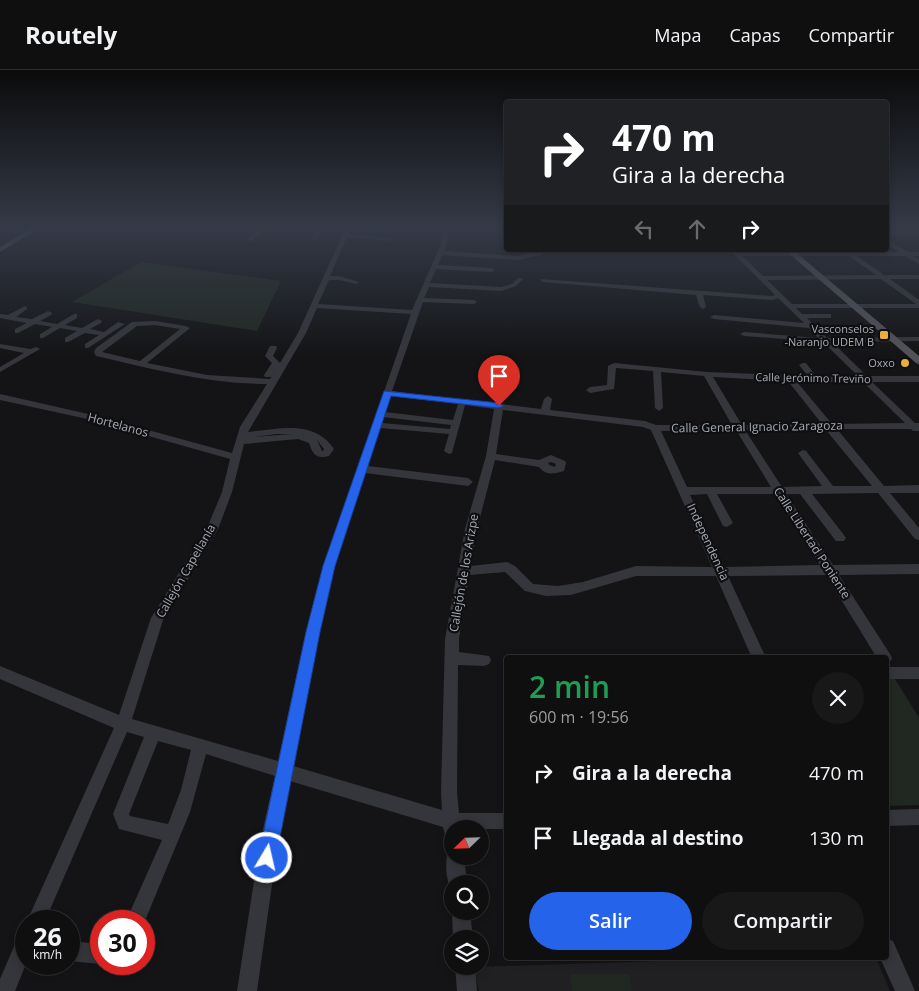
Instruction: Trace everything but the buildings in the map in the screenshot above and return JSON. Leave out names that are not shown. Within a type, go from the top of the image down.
[{"type":"main road","points":[[815,270],[919,361]]},
{"type":"main road","points":[[896,339],[919,355]]},
{"type":"street","name":"Callejón Capellanía","points":[[41,910],[123,724],[157,618],[212,528],[227,492],[241,438],[251,416],[268,382],[302,333],[330,270]]},
{"type":"street","points":[[247,991],[270,842],[313,632],[329,566],[387,393],[432,270]]},
{"type":"street","points":[[754,270],[862,379],[917,428]]},
{"type":"street","points":[[872,270],[919,304]]},
{"type":"street","points":[[762,278],[919,277]]},
{"type":"street","points":[[327,278],[339,278],[356,282]]},
{"type":"street","points":[[426,285],[501,290],[514,285],[520,279]]},
{"type":"street","points":[[543,280],[758,297],[779,296]]},
{"type":"street","points":[[699,293],[704,307]]},
{"type":"street","points":[[315,306],[418,306],[474,302]]},
{"type":"street","points":[[789,306],[919,304]]},
{"type":"street","points":[[0,323],[25,308]]},
{"type":"street","points":[[18,331],[48,313]]},
{"type":"street","points":[[0,316],[105,334]]},
{"type":"street","points":[[43,336],[74,316]]},
{"type":"street","points":[[800,316],[828,316]]},
{"type":"street","points":[[714,317],[809,326]]},
{"type":"street","points":[[68,340],[98,321]]},
{"type":"street","points":[[142,363],[186,328],[155,323],[135,324],[98,352],[142,363],[232,382],[268,382],[276,363],[269,356],[273,348]]},
{"type":"street","points":[[88,346],[121,324]]},
{"type":"street","points":[[744,334],[823,340],[919,339]]},
{"type":"street","points":[[0,346],[33,350],[1,370]]},
{"type":"street","points":[[0,352],[2,357],[1,370]]},
{"type":"street","name":"Calle Jerónimo Treviño","points":[[590,390],[611,387],[613,365],[707,374],[790,379],[919,378]]},
{"type":"street","points":[[803,365],[812,378]]},
{"type":"street","points":[[656,369],[659,408]]},
{"type":"street","name":"Calle Libertad Poniente","points":[[707,374],[739,428],[884,655]]},
{"type":"street","points":[[790,379],[919,536]]},
{"type":"street","name":"Calle General Ignacio Zaragoza","points":[[387,393],[645,424],[656,428],[917,428]]},
{"type":"street","name":"Hortelanos","points":[[0,397],[94,418],[236,457]]},
{"type":"street","points":[[544,412],[548,399]]},
{"type":"street","points":[[449,451],[461,406]]},
{"type":"street","name":"Callejón de los Arizpe","points":[[452,820],[450,711],[456,610],[471,529],[490,456],[499,406]]},
{"type":"street","points":[[378,419],[455,427]]},
{"type":"street","name":"Independencia","points":[[656,428],[758,655]]},
{"type":"street","points":[[241,438],[303,431],[313,433],[324,440],[329,449],[326,454],[318,454],[315,452],[315,443],[304,436],[265,436]]},
{"type":"street","points":[[803,453],[832,490]]},
{"type":"street","points":[[490,456],[543,464]]},
{"type":"street","points":[[361,469],[468,482]]},
{"type":"street","points":[[685,492],[919,489]]},
{"type":"street","points":[[804,491],[840,538]]},
{"type":"street","points":[[710,492],[727,523]]},
{"type":"street","points":[[463,570],[507,567],[512,569],[524,584],[531,588],[548,592],[581,587],[638,571],[722,572],[919,569]]},
{"type":"street","points":[[452,658],[484,660]]},
{"type":"street","points":[[0,672],[123,724],[284,770],[444,824]]},
{"type":"street","points":[[891,673],[919,673]]},
{"type":"street","points":[[154,732],[121,814],[125,823],[173,833]]},
{"type":"street","points":[[140,910],[173,833],[196,764],[200,745]]},
{"type":"street","points":[[889,818],[919,817]]},
{"type":"street","points":[[489,822],[504,820]]},
{"type":"street","points":[[889,955],[905,991]]},
{"type":"street","points":[[5,991],[15,968]]},
{"type":"street","points":[[466,975],[467,991]]},
{"type":"shaded area","points":[[127,270],[200,270],[281,281],[257,331],[72,302]]},
{"type":"shaded area","points":[[889,679],[895,679],[919,718],[919,805],[889,806]]},
{"type":"shaded area","points":[[687,960],[877,960],[890,991],[479,991],[476,975],[489,975],[489,967]]},
{"type":"shaded area","points":[[570,974],[629,974],[632,991],[572,991]]},
{"type":"place","name":"Vasconselos -Naranjo UDEM B","points":[[884,335]]},
{"type":"place","name":"Oxxo","points":[[905,363]]},
{"type":"route","points":[[267,858],[313,632],[329,566],[387,393],[499,406]]}]
